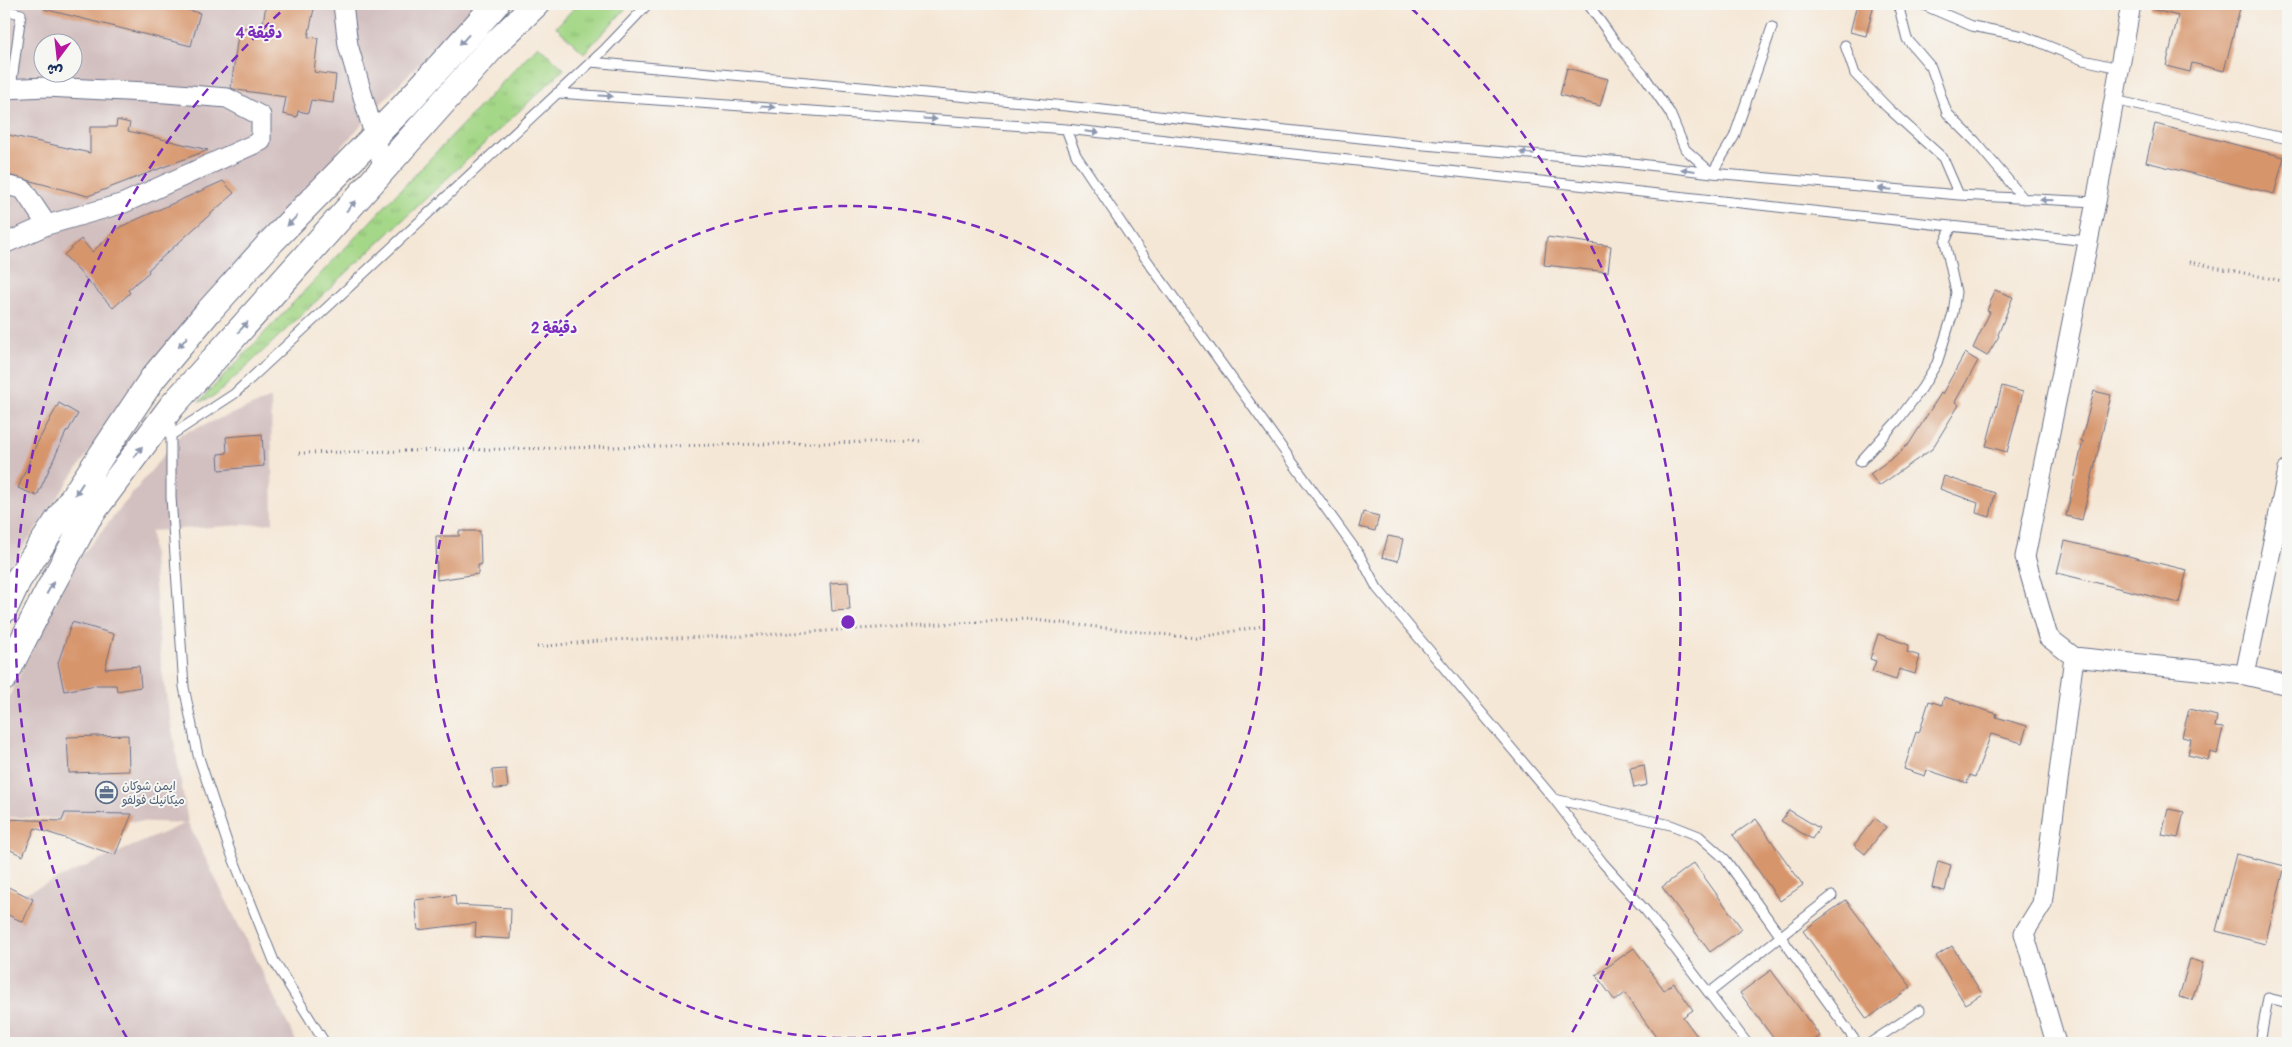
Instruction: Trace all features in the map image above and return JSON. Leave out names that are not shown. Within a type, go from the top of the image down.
[{"type":"main road","points":[[5,605],[18,580],[153,378],[208,312],[272,241],[375,136],[496,4]]},
{"type":"main road","points":[[4,678],[34,617],[88,518],[172,406],[496,43],[536,4]]},
{"type":"street","points":[[343,4],[348,45],[384,169]]},
{"type":"street","points":[[2131,4],[2096,202],[2025,557],[2048,636],[2057,646],[2074,657],[2245,675],[2288,685]]},
{"type":"street","points":[[4,244],[47,225],[124,203],[261,140],[261,116],[227,98],[166,93],[46,88],[7,89]]},
{"type":"street","points":[[4,185],[23,189],[47,225]]},
{"type":"street","points":[[2245,675],[2288,470]]},
{"type":"street","points":[[5,605],[34,617]]},
{"type":"street","points":[[2056,1043],[2024,933],[2042,904],[2074,657]]},
{"type":"lane","points":[[170,436],[234,394],[591,62],[648,4]]},
{"type":"lane","points":[[1588,4],[1615,42],[1643,74],[1670,113],[1685,149],[1712,173]]},
{"type":"lane","points":[[1898,4],[1907,39],[1930,68],[1947,113],[1974,141],[2024,200]]},
{"type":"lane","points":[[1921,4],[1972,26],[2024,36],[2083,60],[2119,68]]},
{"type":"lane","points":[[4,10],[21,14],[7,89]]},
{"type":"lane","points":[[1712,173],[1734,137],[1772,27]]},
{"type":"lane","points":[[1846,45],[1855,74],[1888,108],[1943,158],[1958,195]]},
{"type":"lane","points":[[591,62],[1624,162],[1712,173],[2024,200],[2096,202]]},
{"type":"lane","points":[[557,94],[1066,129],[2088,241]]},
{"type":"lane","points":[[2114,100],[2288,139]]},
{"type":"lane","points":[[1066,129],[1076,155],[1136,245],[1360,556],[1377,588],[1554,799],[1603,863],[1646,912],[1747,1043]]},
{"type":"lane","points":[[1860,462],[1899,420],[1937,363],[1954,313],[1956,292],[1945,242],[1952,226]]},
{"type":"lane","points":[[172,406],[170,436],[171,496],[184,687],[198,755],[229,848],[274,961],[325,1043]]},
{"type":"lane","points":[[1554,799],[1671,825],[1700,836],[1725,859],[1857,1043]]},
{"type":"lane","points":[[1709,993],[1832,896]]},
{"type":"lane","points":[[2260,1043],[2268,998],[2288,1003]]},
{"type":"lane","points":[[1870,1043],[1920,1010]]},
{"type":"path","points":[[2190,262],[2288,282]]},
{"type":"path","points":[[299,453],[924,441]]},
{"type":"path","points":[[537,647],[609,640],[743,636],[1024,618],[1196,638],[1268,625]]},
{"type":"shaded area","points":[[4,4],[475,4],[368,117],[137,382],[6,572],[4,571]]},
{"type":"shaded area","points":[[271,398],[273,523],[151,531],[161,664],[188,823],[297,1043],[4,1043],[4,902],[186,823],[4,817],[4,707],[74,565],[181,434]]},
{"type":"green space","points":[[578,4],[630,4],[584,53],[556,27]]},
{"type":"green space","points":[[538,45],[564,69],[215,396],[199,402]]},
{"type":"building","points":[[45,4],[164,4],[200,13],[191,46],[44,9]]},
{"type":"building","points":[[266,4],[315,4],[308,37],[318,38],[314,72],[336,75],[333,103],[311,100],[308,113],[298,111],[297,117],[283,114],[286,97],[231,88],[239,27],[262,30]]},
{"type":"building","points":[[1857,4],[1874,4],[1866,36],[1850,32]]},
{"type":"building","points":[[2151,4],[2241,4],[2224,71],[2192,63],[2190,72],[2166,66],[2178,16],[2151,9]]},
{"type":"building","points":[[1567,68],[1608,79],[1600,106],[1560,95]]},
{"type":"building","points":[[117,120],[130,123],[128,131],[208,150],[88,196],[4,174],[4,134],[90,153],[90,127],[116,127]]},
{"type":"building","points":[[2155,124],[2284,157],[2274,194],[2146,162]]},
{"type":"building","points":[[223,181],[234,193],[148,270],[149,272],[128,290],[130,293],[113,308],[64,255],[81,239],[92,252],[120,227]]},
{"type":"building","points":[[1547,237],[1611,246],[1608,272],[1544,265]]},
{"type":"building","points":[[1995,290],[2013,297],[1999,336],[1987,356],[1973,348],[1990,312],[1987,311]]},
{"type":"building","points":[[1965,353],[1978,361],[1955,402],[1959,405],[1932,449],[1879,486],[1870,474],[1909,444],[1942,394]]},
{"type":"building","points":[[2002,386],[2023,392],[2007,452],[1986,446]]},
{"type":"building","points":[[2094,391],[2111,395],[2082,520],[2066,516],[2083,441],[2081,441]]},
{"type":"building","points":[[59,403],[78,414],[67,430],[37,496],[18,488],[36,445]]},
{"type":"building","points":[[262,434],[264,466],[219,470],[218,454],[227,453],[226,437]]},
{"type":"building","points":[[1944,476],[1995,493],[1990,517],[1976,513],[1978,503],[1940,489]]},
{"type":"building","points":[[1363,512],[1379,516],[1375,531],[1359,527]]},
{"type":"building","points":[[459,531],[480,531],[481,565],[478,565],[478,574],[437,580],[436,536],[459,536]]},
{"type":"building","points":[[1388,536],[1403,539],[1398,561],[1382,557]]},
{"type":"building","points":[[2065,541],[2187,570],[2179,603],[2057,573]]},
{"type":"building","points":[[848,582],[850,610],[832,611],[830,583]]},
{"type":"building","points":[[72,622],[114,634],[105,669],[139,666],[141,687],[117,691],[116,685],[96,685],[64,691],[58,663]]},
{"type":"building","points":[[1878,634],[1909,645],[1907,652],[1920,656],[1915,674],[1899,669],[1896,680],[1872,672],[1876,661],[1870,659]]},
{"type":"building","points":[[1944,697],[1997,714],[1996,717],[2027,726],[2022,743],[1991,734],[1975,777],[1970,775],[1967,783],[1927,770],[1925,776],[1904,769],[1916,732],[1919,733],[1929,701],[1942,705]]},
{"type":"building","points":[[2189,709],[2217,716],[2215,727],[2223,728],[2217,754],[2210,752],[2208,760],[2188,755],[2191,739],[2182,737]]},
{"type":"building","points":[[128,735],[129,771],[69,773],[67,737]]},
{"type":"building","points":[[1644,765],[1647,785],[1634,788],[1630,768]]},
{"type":"building","points":[[506,769],[508,788],[494,789],[492,770]]},
{"type":"building","points":[[2168,809],[2184,812],[2178,838],[2162,835]]},
{"type":"building","points":[[1789,810],[1819,828],[1812,839],[1781,821]]},
{"type":"building","points":[[65,813],[132,814],[115,855],[35,828],[23,856],[4,847],[4,819],[62,821]]},
{"type":"building","points":[[1875,818],[1886,827],[1865,854],[1854,845]]},
{"type":"building","points":[[1756,819],[1803,885],[1780,901],[1733,835]]},
{"type":"building","points":[[2236,854],[2285,866],[2265,944],[2216,931]]},
{"type":"building","points":[[1938,861],[1951,865],[1945,891],[1932,888]]},
{"type":"building","points":[[1694,863],[1742,929],[1710,952],[1662,887]]},
{"type":"building","points":[[4,885],[33,899],[23,922],[4,913]]},
{"type":"building","points":[[455,895],[456,905],[511,908],[510,939],[475,937],[476,923],[418,930],[415,900]]},
{"type":"building","points":[[1846,900],[1911,987],[1867,1019],[1803,931]]},
{"type":"building","points":[[1952,946],[1982,994],[1965,1004],[1936,956]]},
{"type":"building","points":[[1634,948],[1664,990],[1674,983],[1693,1010],[1683,1017],[1702,1043],[1660,1043],[1625,993],[1615,1001],[1596,975]]},
{"type":"building","points":[[2190,959],[2203,963],[2192,1000],[2179,997]]},
{"type":"building","points":[[1771,970],[1820,1036],[1810,1043],[1777,1043],[1740,993]]},
{"type":"place","name":"ايمن شوكان ميكانيك فولفو","points":[[106,793]]}]
